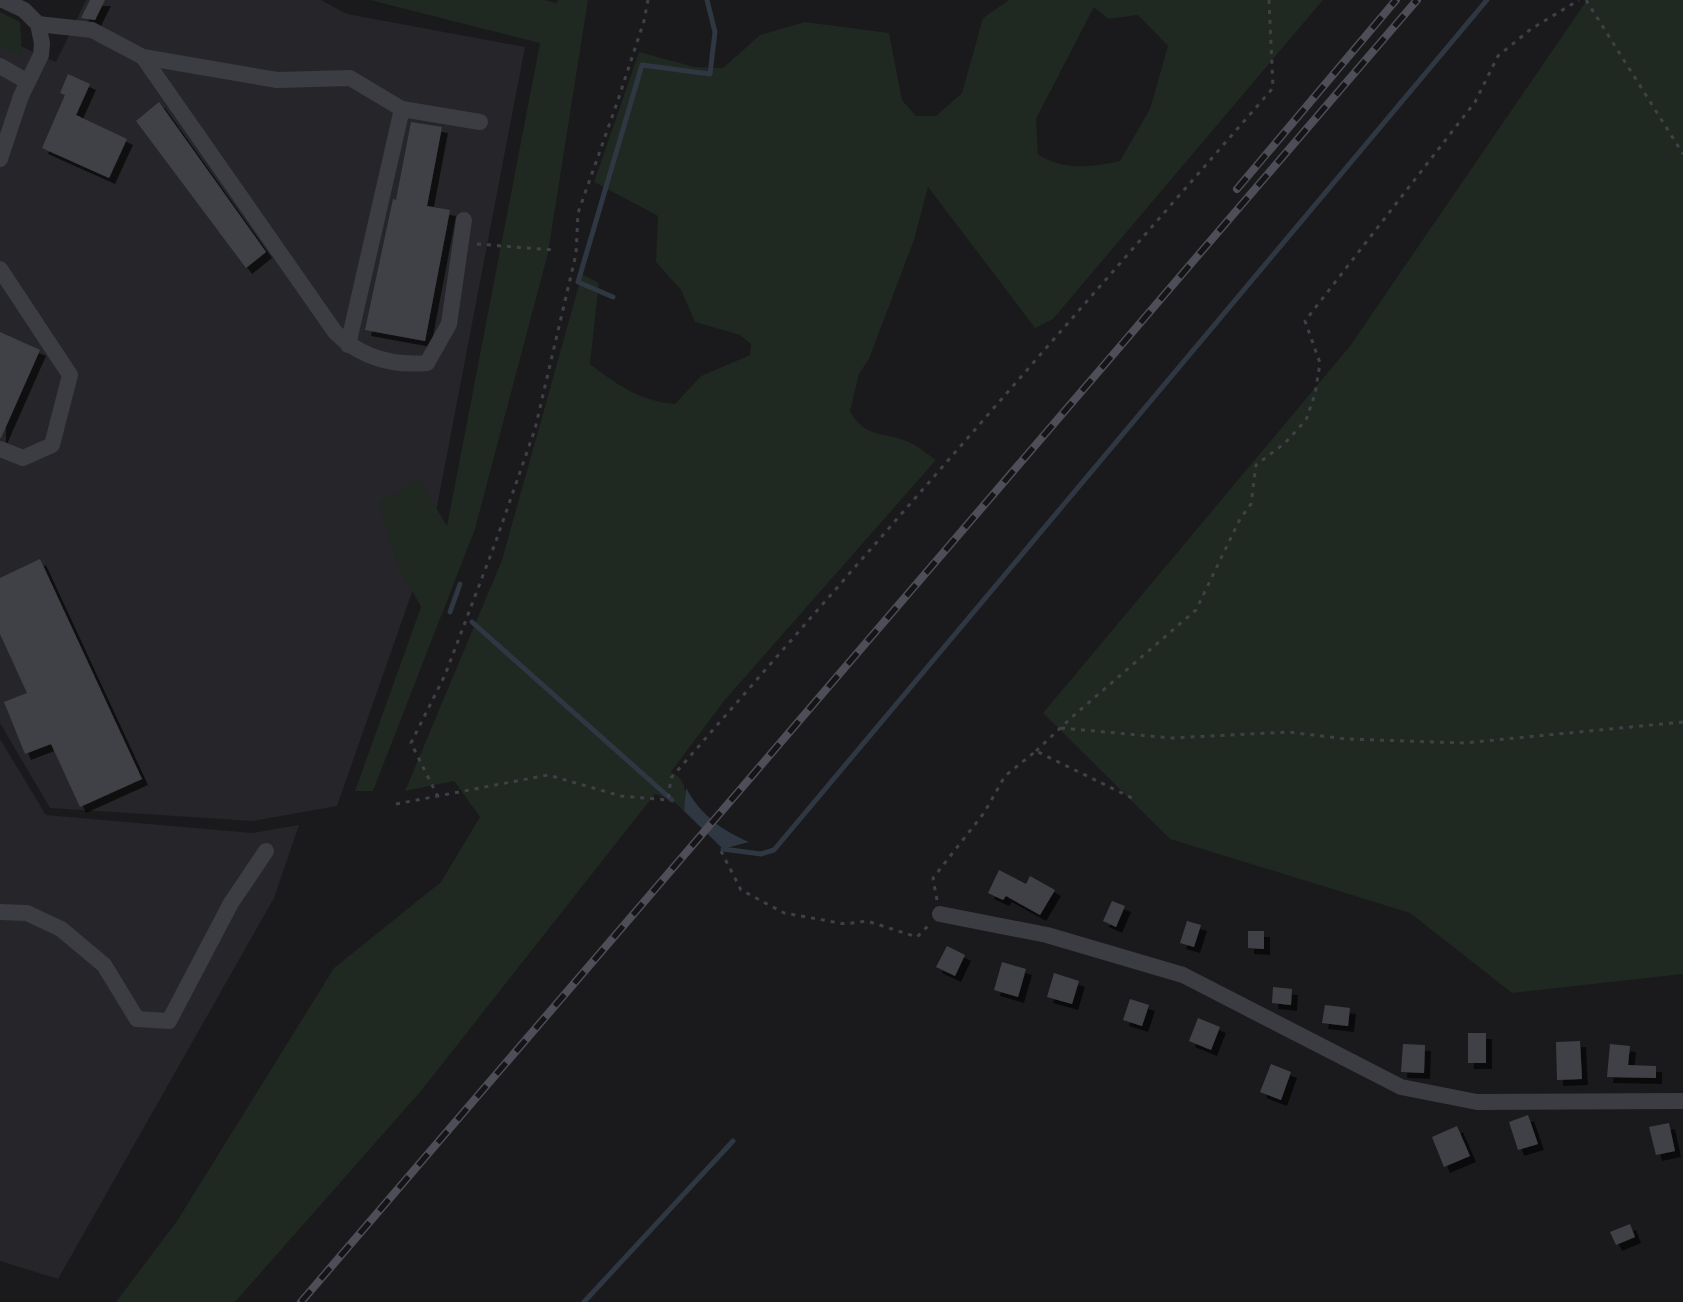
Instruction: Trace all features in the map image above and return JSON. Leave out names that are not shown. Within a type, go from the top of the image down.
[{"type":"street","points":[[0,159],[41,55],[42,43],[38,24],[24,10],[3,0]]},
{"type":"street","points":[[38,24],[92,30],[143,57],[277,80],[350,78],[402,109],[480,122]]},
{"type":"street","points":[[143,57],[335,332],[352,349],[402,365],[427,363],[449,324],[464,220]]},
{"type":"street","points":[[0,66],[28,82]]},
{"type":"street","points":[[348,345],[402,109]]},
{"type":"street","points":[[0,269],[70,375],[52,445],[23,458],[0,449]]},
{"type":"street","points":[[0,912],[27,913],[61,929],[104,965],[137,1019],[169,1021],[231,903],[266,851]]},
{"type":"street","points":[[940,914],[1047,935],[1183,975],[1401,1087],[1477,1102],[1683,1101]]},
{"type":"path","points":[[438,797],[411,743],[445,675],[535,429],[576,254],[578,213],[623,87],[648,0]]},
{"type":"path","points":[[396,804],[548,775],[621,796],[668,800],[671,778],[1273,88],[1269,0]]},
{"type":"path","points":[[721,851],[741,890],[784,913],[845,924],[867,921],[917,937],[940,914],[933,878],[984,813],[1005,776],[1196,610],[1240,519],[1251,504],[1256,465],[1285,443],[1306,420],[1315,394],[1320,363],[1305,321],[1475,102],[1498,56],[1531,29],[1579,0]]},
{"type":"path","points":[[1586,0],[1683,154]]},
{"type":"path","points":[[461,244],[553,250]]},
{"type":"path","points":[[1060,728],[1172,738],[1288,732],[1347,739],[1464,743],[1683,722]]},
{"type":"path","points":[[1036,751],[1134,799]]},
{"type":"shaded area","points":[[86,0],[321,0],[347,14],[525,47],[431,538],[337,806],[253,821],[50,808],[0,723],[0,37],[56,62]]},
{"type":"shaded area","points":[[370,0],[544,0],[556,3],[558,0],[588,0],[548,253],[475,529],[373,791],[355,791],[421,607],[397,564],[379,503],[419,479],[447,526],[540,43]]},
{"type":"shaded area","points":[[1009,0],[1323,0],[1053,319],[1035,328],[928,187],[914,240],[869,359],[859,374],[850,411],[869,431],[909,442],[936,460],[724,701],[671,772],[683,783],[684,811],[672,800],[655,794],[421,1091],[235,1302],[116,1302],[177,1221],[334,968],[441,882],[480,817],[454,781],[405,791],[502,560],[582,274],[599,283],[590,364],[629,390],[675,404],[701,376],[750,355],[751,344],[740,335],[695,322],[681,290],[656,262],[658,216],[594,182],[639,52],[695,67],[723,68],[760,35],[805,22],[889,33],[902,100],[916,116],[936,116],[962,93],[983,18]],"holes":[[[1094,7],[1108,19],[1138,15],[1168,46],[1150,109],[1120,161],[1078,166],[1057,163],[1038,154],[1036,119]]]},
{"type":"shaded area","points":[[1587,0],[1683,0],[1683,974],[1512,993],[1410,913],[1170,839],[1043,713],[1350,346]]},
{"type":"shaded area","points":[[0,12],[20,22],[22,56],[0,47]]},
{"type":"shaded area","points":[[0,739],[46,815],[252,833],[299,825],[274,898],[58,1279],[0,1261]]},
{"type":"water","points":[[686,788],[713,821],[749,842],[723,849],[684,811]]},
{"type":"building","points":[[90,0],[105,0],[95,20],[81,18]]},
{"type":"building","points":[[68,74],[90,84],[76,115],[127,139],[109,178],[42,148],[65,95],[60,93]]},
{"type":"building","points":[[159,102],[266,252],[246,268],[136,121]]},
{"type":"building","points":[[411,122],[442,127],[427,206],[450,210],[425,341],[365,330]]},
{"type":"building","points":[[0,332],[40,350],[1,438],[0,438]]},
{"type":"building","points":[[40,559],[142,779],[80,807],[51,744],[25,754],[4,702],[27,693],[0,634],[0,578]]},
{"type":"building","points":[[999,870],[1026,884],[1030,876],[1055,890],[1040,915],[1006,896],[1003,900],[988,893]]},
{"type":"building","points":[[1112,901],[1125,906],[1116,927],[1103,921]]},
{"type":"building","points":[[1187,921],[1201,925],[1194,947],[1180,943]]},
{"type":"building","points":[[1248,931],[1264,931],[1264,949],[1248,948]]},
{"type":"building","points":[[947,946],[965,955],[955,976],[936,967]]},
{"type":"building","points":[[1002,962],[1026,969],[1018,997],[994,990]]},
{"type":"building","points":[[1054,973],[1079,981],[1072,1004],[1047,997]]},
{"type":"building","points":[[1273,987],[1292,989],[1291,1005],[1272,1003]]},
{"type":"building","points":[[1130,999],[1149,1005],[1142,1026],[1123,1020]]},
{"type":"building","points":[[1325,1005],[1350,1008],[1348,1026],[1322,1023]]},
{"type":"building","points":[[1198,1018],[1220,1027],[1211,1050],[1189,1041]]},
{"type":"building","points":[[1468,1033],[1486,1033],[1486,1063],[1468,1063]]},
{"type":"building","points":[[1580,1041],[1582,1079],[1557,1080],[1556,1042]]},
{"type":"building","points":[[1403,1044],[1425,1045],[1424,1073],[1401,1072]]},
{"type":"building","points":[[1610,1044],[1630,1046],[1628,1065],[1656,1066],[1656,1078],[1607,1077]]},
{"type":"building","points":[[1271,1064],[1291,1072],[1281,1100],[1260,1092]]},
{"type":"building","points":[[1528,1115],[1538,1144],[1518,1150],[1509,1122]]},
{"type":"building","points":[[1669,1123],[1675,1151],[1656,1155],[1649,1127]]},
{"type":"building","points":[[1457,1126],[1470,1156],[1444,1167],[1432,1137]]},
{"type":"building","points":[[1630,1224],[1635,1237],[1616,1245],[1610,1232]]},
{"type":"waterway","points":[[613,297],[578,282],[642,65],[710,74],[715,32],[707,0]]},
{"type":"waterway","points":[[723,849],[761,854],[774,850],[1487,0]]},
{"type":"waterway","points":[[450,612],[460,584]]},
{"type":"waterway","points":[[472,622],[672,800]]},
{"type":"waterway","points":[[584,1302],[733,1141]]},
{"type":"railway","points":[[1237,189],[1396,0]]},
{"type":"railway","points":[[301,1302],[1417,0]]}]
